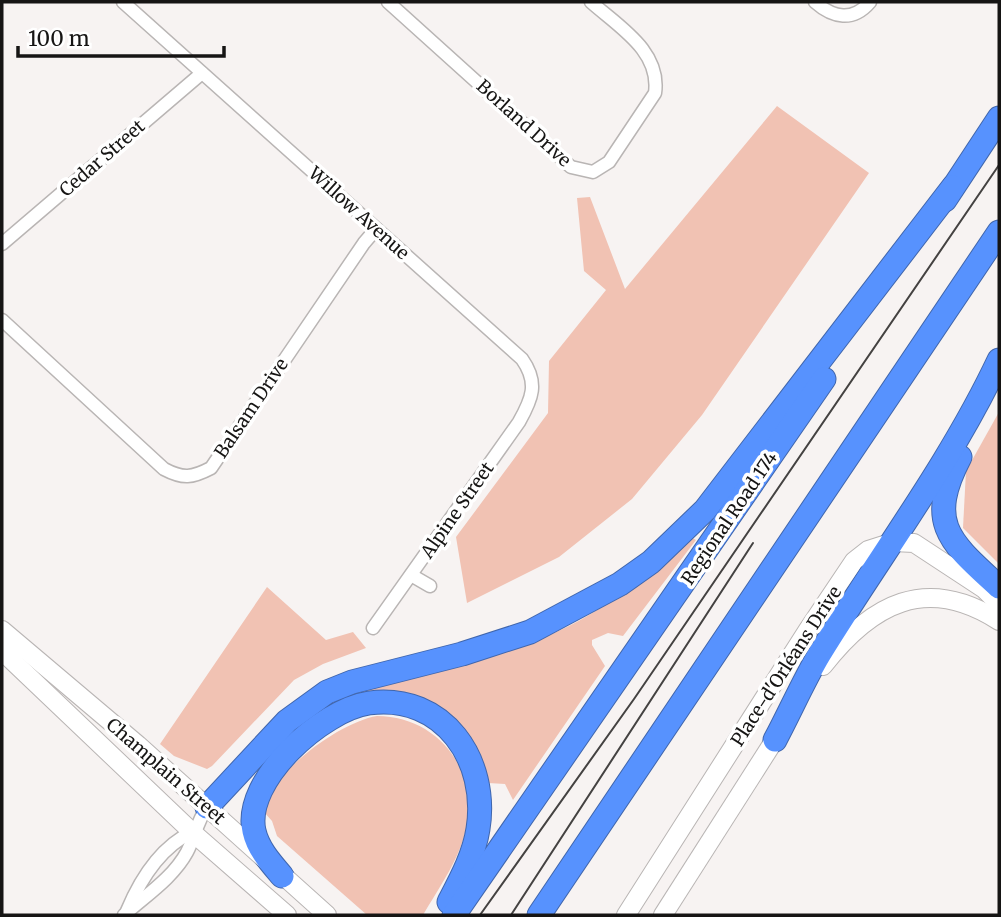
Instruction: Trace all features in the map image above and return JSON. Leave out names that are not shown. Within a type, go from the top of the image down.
[{"type":"highway","name":"Regional Road 174","points":[[454,915],[999,118]]},
{"type":"highway","points":[[207,807],[287,721],[327,692],[371,676],[462,654],[530,632],[620,584],[651,562],[705,510],[953,187]]},
{"type":"highway","points":[[539,915],[999,232]]},
{"type":"highway","points":[[775,740],[818,656],[893,542],[984,392],[999,360]]},
{"type":"highway","points":[[984,392],[972,429],[946,485],[942,511],[957,545],[999,586]]},
{"type":"highway","points":[[282,876],[263,852],[254,830],[257,797],[271,774],[301,740],[333,716],[369,703],[411,706],[428,712],[455,733],[472,760],[479,785],[480,814],[473,852],[442,915]]},
{"type":"main road","points":[[893,542],[914,543],[984,589],[999,604]]},
{"type":"main road","name":"Place-d'Orléans Drive","points":[[627,913],[854,561],[868,550],[893,542]]},
{"type":"main road","name":"Place-d'Orléans Drive","points":[[663,915],[823,665],[864,621],[883,609],[904,602],[947,599],[970,604],[999,621]]},
{"type":"main road","name":"Champlain Street","points":[[2,630],[327,915]]},
{"type":"main road","name":"Champlain Street","points":[[2,651],[192,832],[287,915]]},
{"type":"street","name":"Willow Avenue","points":[[123,2],[522,359],[530,370],[532,398],[503,445]]},
{"type":"street","name":"Borland Drive","points":[[388,2],[571,167],[583,172],[593,172],[609,162],[655,93],[657,79],[649,56],[595,3]]},
{"type":"street","points":[[815,2],[834,15],[846,17],[858,13],[870,2]]},
{"type":"street","name":"Cedar Street","points":[[2,244],[202,73]]},
{"type":"street","name":"Balsam Drive","points":[[2,320],[164,469],[179,477],[193,477],[211,468],[376,229]]},
{"type":"street","name":"Alpine Street","points":[[373,628],[503,445]]},
{"type":"street","name":"Alpine Street","points":[[411,575],[430,586]]},
{"type":"street","points":[[125,914],[154,865],[173,843],[192,832],[207,807]]},
{"type":"shaded area","points":[[777,106],[869,173],[702,415],[632,499],[559,557],[467,603],[456,537],[548,413],[549,361],[606,290],[584,271],[577,198],[590,197],[625,289]]},
{"type":"shaded area","points":[[999,412],[999,564],[963,528],[966,471]]},
{"type":"shaded area","points":[[691,537],[696,540],[623,636],[608,633],[592,640],[592,645],[605,666],[513,800],[505,784],[488,783],[473,746],[449,715],[434,704],[417,696],[398,692],[371,693],[330,706],[328,703],[343,695],[477,661],[573,624],[614,599]]},
{"type":"shaded area","points":[[267,587],[326,640],[353,632],[366,648],[323,664],[294,680],[207,769],[174,756],[160,744]]},
{"type":"shaded area","points":[[377,716],[399,718],[418,725],[435,736],[449,750],[460,767],[466,786],[469,807],[459,852],[423,915],[367,915],[277,836],[272,821],[264,812],[279,781],[308,752],[344,728]]},
{"type":"tram line","points":[[480,915],[634,699],[999,165]]},
{"type":"tram line","points":[[511,915],[753,543]]}]
